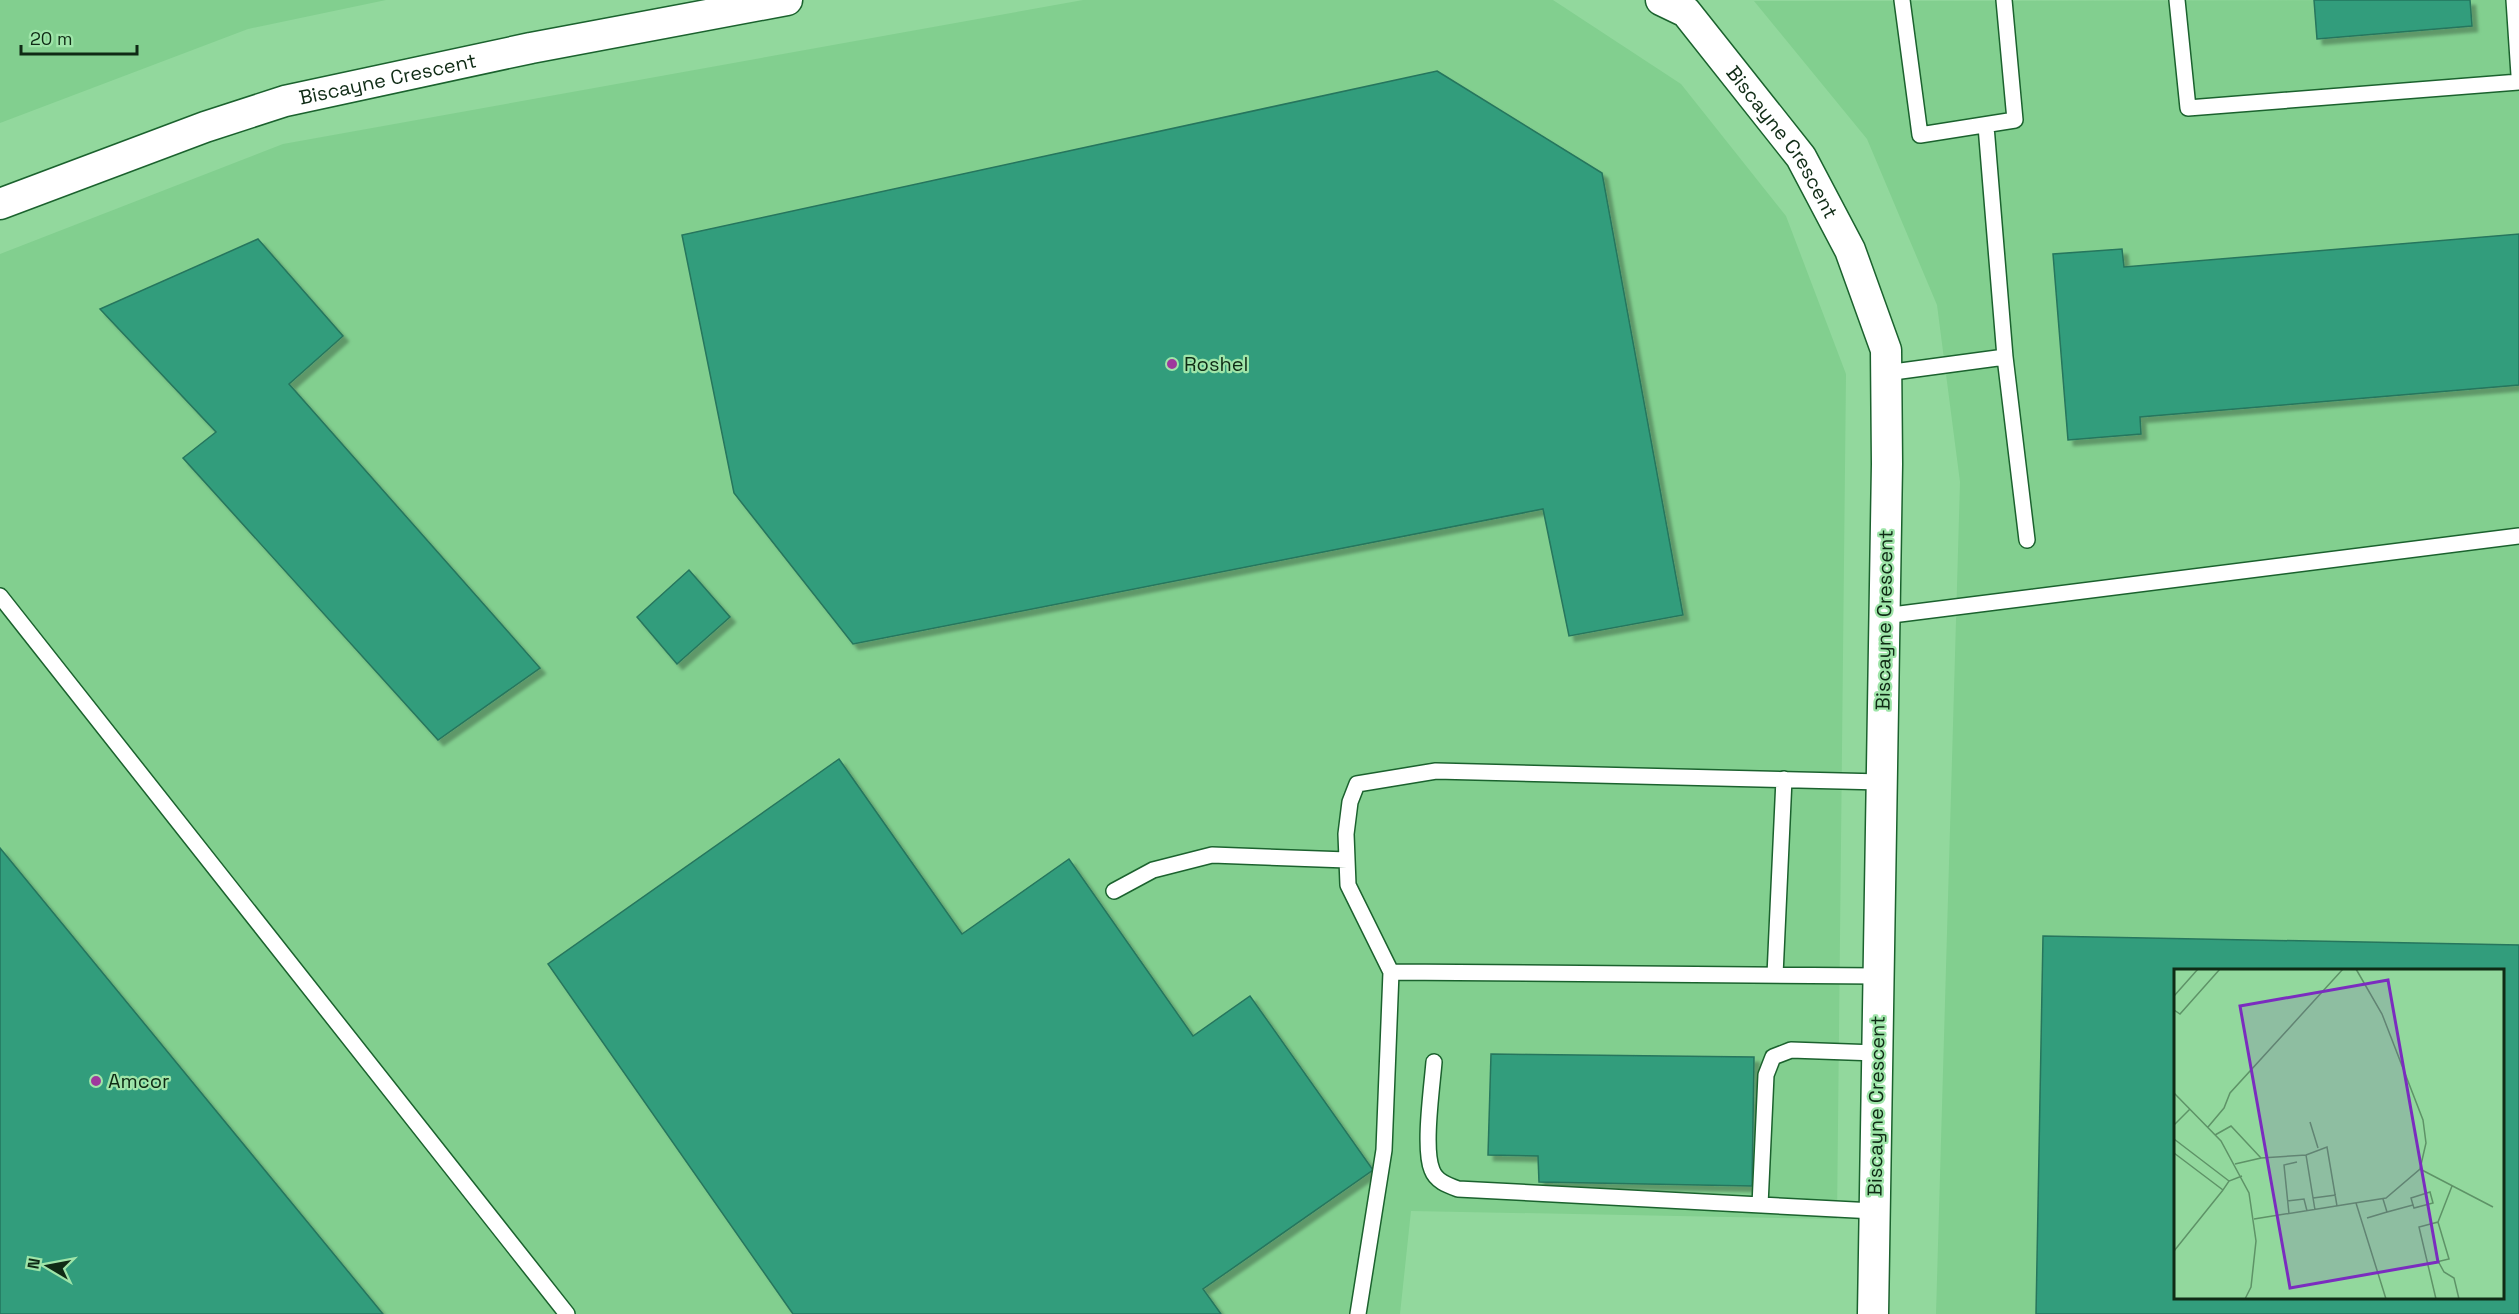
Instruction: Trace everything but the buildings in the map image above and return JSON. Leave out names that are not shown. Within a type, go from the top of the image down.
[{"type":"street","name":"Biscayne Crescent","points":[[0,204],[205,127],[285,101],[531,48],[787,0]]},
{"type":"street","name":"Biscayne Crescent","points":[[1681,4],[1801,157],[1850,250],[1886,350],[1882,782],[1873,1314]]},
{"type":"lane","points":[[1902,0],[1920,135],[2015,120],[2004,0]]},
{"type":"lane","points":[[2177,0],[2188,108],[2519,82]]},
{"type":"lane","points":[[2514,0],[2519,75]]},
{"type":"lane","points":[[1986,126],[2005,357],[2027,540]]},
{"type":"lane","points":[[1886,373],[2005,357]]},
{"type":"lane","points":[[1884,616],[2519,536]]},
{"type":"lane","points":[[0,596],[567,1314]]},
{"type":"lane","points":[[1358,1314],[1384,1150],[1391,972],[1348,885],[1346,834],[1350,802],[1357,784],[1392,776],[1436,771],[1882,782]]},
{"type":"lane","points":[[1775,975],[1784,779]]},
{"type":"lane","points":[[1114,891],[1153,870],[1212,855],[1347,860]]},
{"type":"lane","points":[[1391,972],[1878,976]]},
{"type":"lane","points":[[1760,1205],[1766,1075],[1773,1057],[1791,1050],[1877,1053]]},
{"type":"lane","points":[[1434,1062],[1428,1151],[1432,1171],[1444,1184],[1458,1189],[1874,1211]]},
{"type":"shaded area","points":[[0,0],[386,0],[248,29],[0,123]]},
{"type":"shaded area","points":[[1083,0],[1553,0],[1681,84],[1786,216],[1846,374],[1837,1219],[1411,1211],[1400,1314],[0,1314],[0,254],[283,144]]},
{"type":"shaded area","points":[[2519,0],[2519,1314],[1936,1314],[1960,482],[1937,305],[1867,139],[1754,1]]},
{"type":"place","name":"Roshel","points":[[1172,364]]},
{"type":"place","name":"Amcor","points":[[96,1081]]}]
